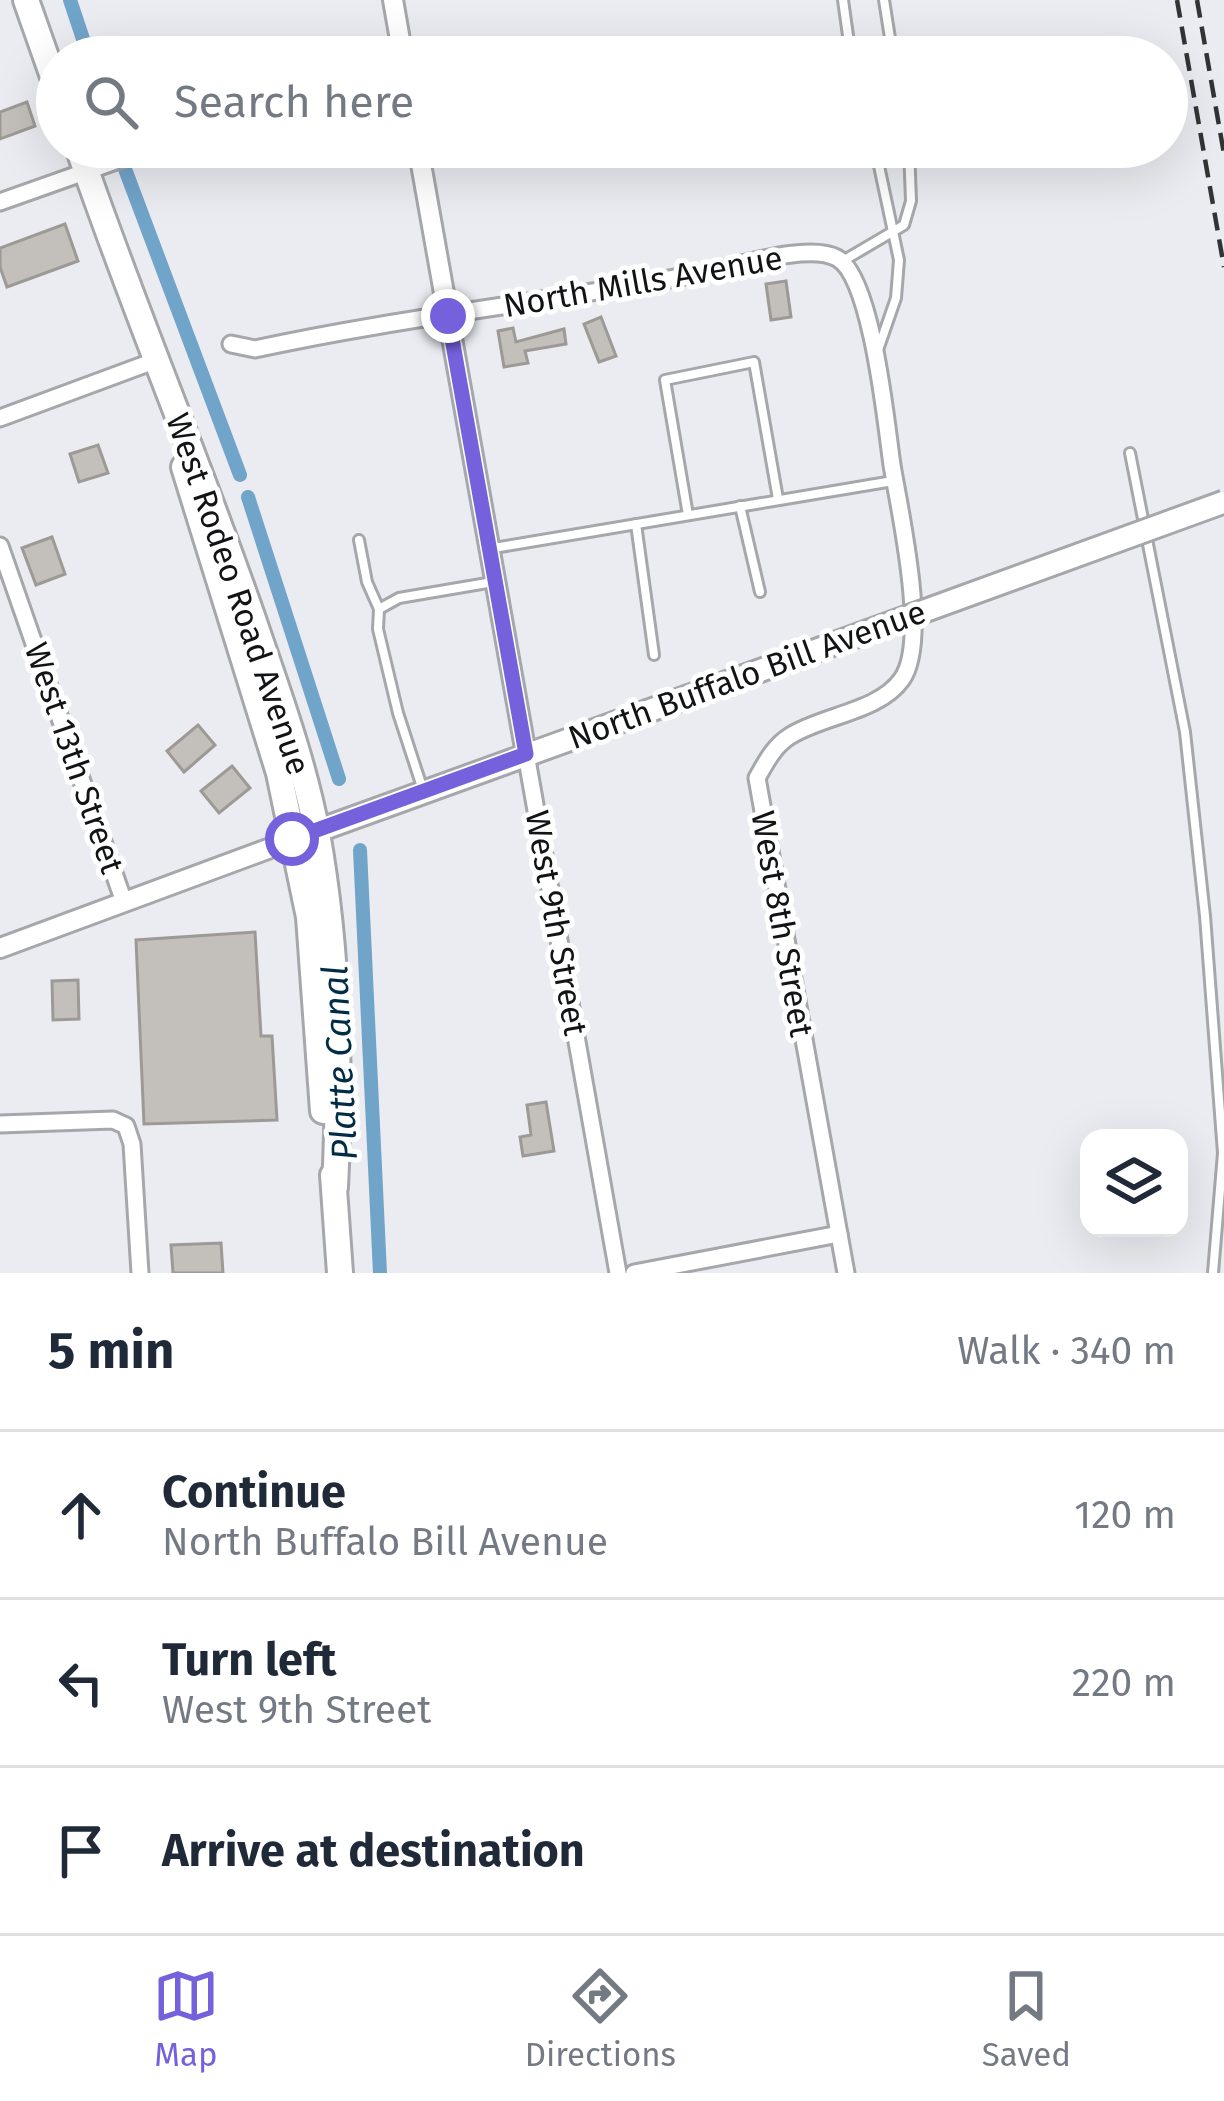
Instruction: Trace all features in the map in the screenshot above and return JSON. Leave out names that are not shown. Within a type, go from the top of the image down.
[{"type":"main road","points":[[26,0],[39,36]]},
{"type":"main road","name":"West Rodeo Road Avenue","points":[[85,168],[154,361],[195,504],[304,835],[323,1120],[335,1187],[340,1273]]},
{"type":"main road","name":"North Buffalo Bill Avenue","points":[[304,835],[1224,502]]},
{"type":"street","points":[[392,0],[399,36]]},
{"type":"street","points":[[0,202],[65,168]]},
{"type":"street","name":"West 9th Street","points":[[422,168],[618,1273]]},
{"type":"street","name":"North Mills Avenue","points":[[231,344],[255,349],[636,286],[795,254],[818,254],[841,262]]},
{"type":"street","points":[[841,262],[857,282],[875,357],[895,481]]},
{"type":"street","points":[[0,418],[154,361]]},
{"type":"street","name":"West 8th Street","points":[[846,1273],[757,778],[770,754],[789,736],[878,698],[901,681],[913,656],[910,574],[895,481]]},
{"type":"street","name":"West 13th Street","points":[[0,546],[124,902]]},
{"type":"street","name":"North Buffalo Bill Avenue","points":[[0,949],[304,835]]},
{"type":"street","points":[[0,1124],[113,1120],[126,1126],[132,1144],[140,1273]]},
{"type":"street","points":[[634,1273],[839,1234]]},
{"type":"lane","points":[[843,0],[848,36]]},
{"type":"lane","points":[[884,0],[890,36]]},
{"type":"lane","points":[[875,357],[896,298],[899,260],[879,168]]},
{"type":"lane","points":[[841,262],[904,225],[910,201],[909,168]]},
{"type":"lane","points":[[688,515],[664,380],[754,362],[778,500]]},
{"type":"lane","points":[[1130,453],[1185,732],[1205,916],[1222,1153],[1213,1273]]},
{"type":"lane","points":[[489,549],[895,481]]},
{"type":"lane","points":[[740,506],[760,592]]},
{"type":"lane","points":[[636,524],[654,655]]},
{"type":"lane","points":[[359,540],[367,581],[379,609],[398,713],[423,791]]},
{"type":"lane","points":[[379,609],[398,598],[495,581]]},
{"type":"building","points":[[27,102],[35,126],[0,139],[0,112]]},
{"type":"building","points":[[65,224],[78,261],[7,287],[0,248]]},
{"type":"building","points":[[786,281],[791,317],[771,320],[766,284]]},
{"type":"building","points":[[601,317],[616,356],[599,362],[584,324]]},
{"type":"building","points":[[513,328],[516,342],[564,329],[566,344],[525,351],[528,363],[504,367],[498,331]]},
{"type":"building","points":[[98,445],[108,473],[79,482],[70,454]]},
{"type":"building","points":[[52,537],[65,574],[36,585],[22,548]]},
{"type":"building","points":[[198,725],[215,745],[184,772],[167,751]]},
{"type":"building","points":[[232,766],[250,788],[219,813],[201,791]]},
{"type":"building","points":[[255,932],[261,1036],[272,1036],[277,1120],[144,1124],[136,940]]},
{"type":"building","points":[[78,980],[79,1019],[53,1020],[52,981]]},
{"type":"building","points":[[546,1102],[554,1151],[523,1156],[520,1137],[531,1135],[527,1105]]},
{"type":"building","points":[[221,1243],[223,1273],[173,1273],[171,1245]]},
{"type":"waterway","points":[[70,0],[82,36]]},
{"type":"waterway","name":"Platte Canal","points":[[125,169],[240,475]]},
{"type":"waterway","name":"Platte Canal","points":[[248,497],[339,779]]},
{"type":"waterway","name":"Platte Canal","points":[[360,850],[380,1273]]},
{"type":"railway","points":[[1177,0],[1183,36]]},
{"type":"railway","points":[[1197,0],[1224,154]]},
{"type":"railway","points":[[1188,62],[1224,267]]},
{"type":"route","points":[[292,839],[526,754],[448,316]]}]
